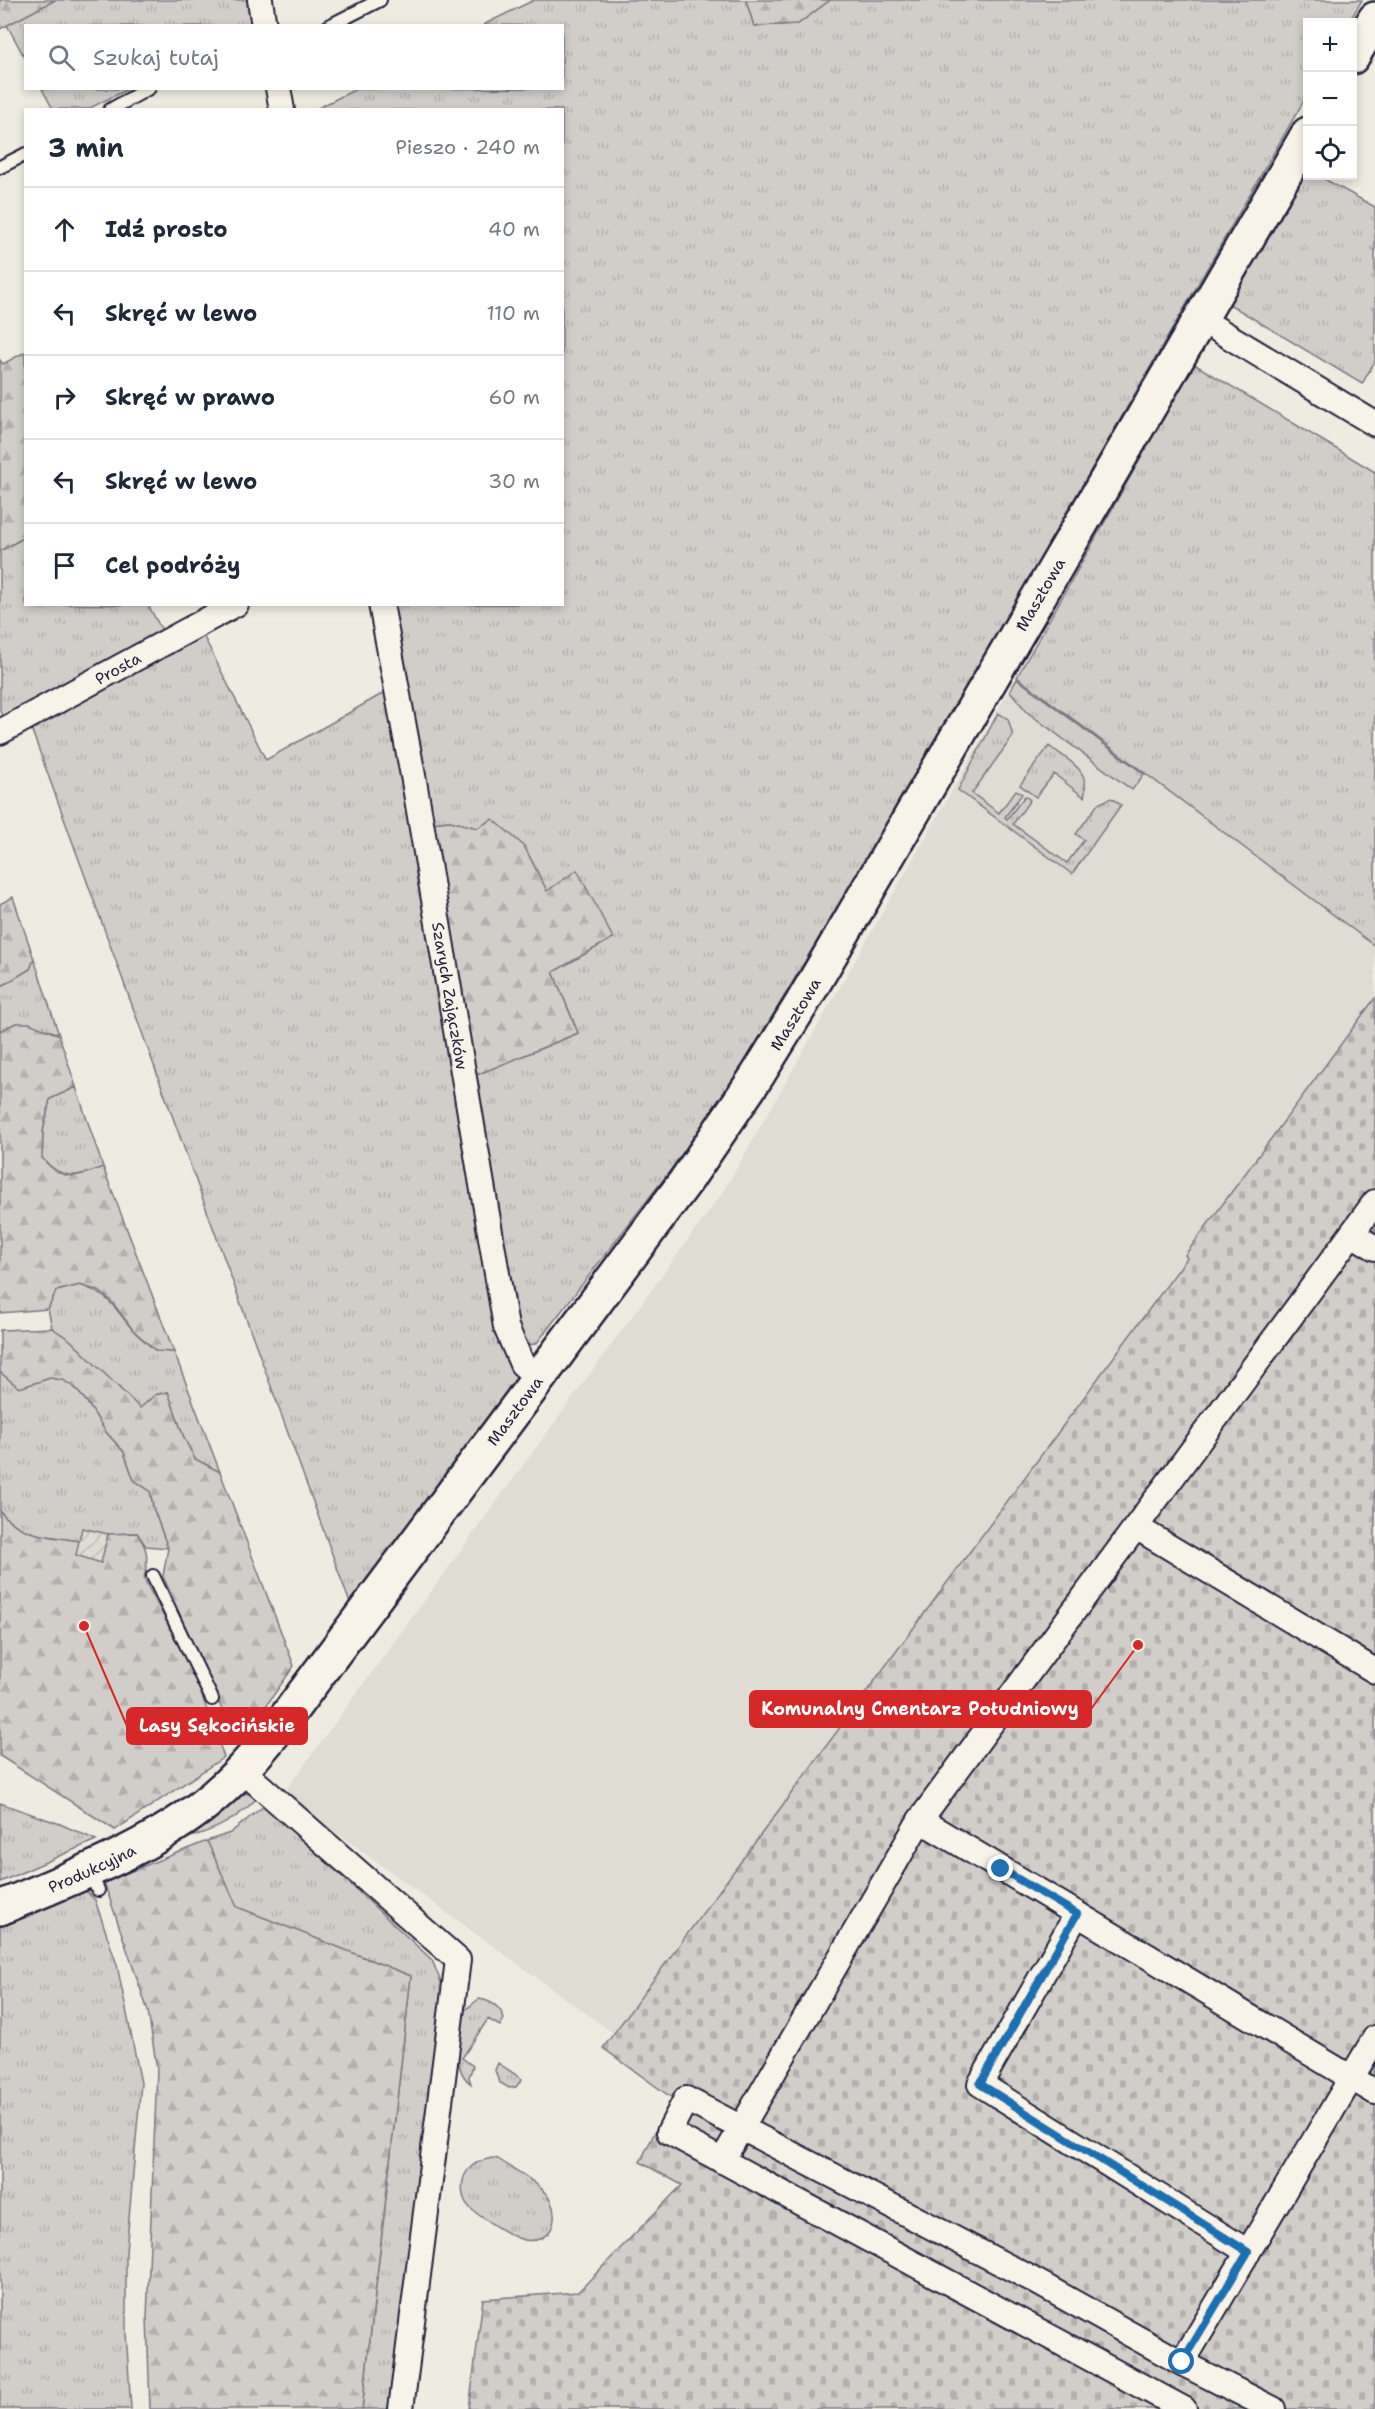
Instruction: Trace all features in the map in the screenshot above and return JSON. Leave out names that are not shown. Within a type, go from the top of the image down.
[{"type":"street","points":[[260,0],[264,24]]},
{"type":"street","points":[[1357,50],[1375,19]]},
{"type":"street","points":[[278,90],[282,108]]},
{"type":"street","name":"Masztowa","points":[[179,1821],[200,1808],[278,1728],[685,1182],[789,1026],[1303,143]]},
{"type":"street","points":[[1200,319],[1375,424]]},
{"type":"street","name":"Prosta","points":[[0,732],[232,606]]},
{"type":"street","name":"Szarych Zajączków","points":[[381,606],[414,781],[506,1327],[522,1364],[538,1378]]},
{"type":"street","points":[[723,2161],[740,2127],[920,1820],[1375,1202]]},
{"type":"street","points":[[1352,1234],[1375,1248]]},
{"type":"street","points":[[1136,1527],[1375,1671]]},
{"type":"street","points":[[240,1766],[458,1960],[401,2409]]},
{"type":"street","points":[[920,1820],[1375,2092]]},
{"type":"street","name":"Produkcyjna","points":[[0,1908],[93,1880],[179,1821]]},
{"type":"street","points":[[1077,1914],[980,2084],[1248,2252]]},
{"type":"street","points":[[1182,2362],[1375,2038]]},
{"type":"street","points":[[1184,2409],[669,2132],[686,2099],[1028,2277],[1273,2409]]},
{"type":"lane","points":[[333,24],[380,0]]},
{"type":"lane","points":[[114,108],[145,90]]},
{"type":"lane","points":[[0,168],[24,155]]},
{"type":"lane","points":[[153,1576],[212,1699]]},
{"type":"shaded area","points":[[1017,677],[1375,946],[1375,998],[1185,1256],[1187,1258],[613,2033],[283,1794],[723,1192]]},
{"type":"shaded area","points":[[82,1528],[108,1534],[101,1563],[75,1555]]},
{"type":"green space","points":[[0,0],[55,0],[0,29]]},
{"type":"green space","points":[[55,0],[255,0],[259,20],[251,24],[24,24],[24,56],[7,25]]},
{"type":"green space","points":[[534,0],[746,0],[754,26],[798,24],[830,0],[1362,0],[1351,18],[1303,18],[1303,102],[883,831],[728,1090],[683,1154],[536,1344],[527,1345],[513,1322],[474,1076],[578,1033],[553,972],[613,938],[547,891],[524,846],[477,828],[450,821],[431,823],[389,606],[564,606],[564,108],[318,108],[354,90],[564,90],[564,24],[485,24]]},
{"type":"green space","points":[[746,0],[830,0],[798,24],[754,26]]},
{"type":"green space","points":[[43,90],[126,90],[90,108],[52,108]]},
{"type":"green space","points":[[1303,176],[1303,180],[1326,180],[1375,207],[1375,361],[1362,384],[1229,304]]},
{"type":"green space","points":[[24,353],[24,538],[0,551],[0,360],[3,364]]},
{"type":"green space","points":[[1194,364],[1375,472],[1375,946],[1017,677]]},
{"type":"green space","points":[[24,538],[24,606],[149,606],[164,634],[5,721],[0,711],[0,551]]},
{"type":"green space","points":[[202,633],[266,760],[389,690],[516,1371],[515,1383],[351,1606],[31,728]]},
{"type":"green space","points":[[1017,679],[1144,774],[1132,790],[1027,712],[1010,691]]},
{"type":"green space","points":[[998,713],[1008,719],[1013,736],[972,793],[999,813],[1016,790],[1022,794],[1005,817],[1007,819],[1025,796],[1030,800],[1013,824],[1067,863],[1084,840],[1076,834],[1098,804],[1111,798],[1121,805],[1072,874],[958,790]]},
{"type":"green space","points":[[1049,746],[1077,767],[1084,779],[1084,797],[1054,774],[1036,797],[1020,785]]},
{"type":"green space","points":[[493,819],[524,846],[547,891],[577,870],[613,938],[553,972],[578,1033],[474,1076],[431,823],[450,821],[477,828]]},
{"type":"green space","points":[[13,897],[34,959],[30,969],[0,987],[0,904]]},
{"type":"green space","points":[[34,959],[59,1035],[16,1023],[0,1031],[0,987],[30,969]]},
{"type":"green space","points":[[1375,998],[1375,2409],[469,2409],[483,2299],[578,2292],[682,2185],[640,2162],[672,2098],[603,2048],[1187,1258],[1185,1255]]},
{"type":"green space","points":[[16,1023],[29,1023],[59,1035],[76,1087],[50,1099],[43,1131],[42,1158],[56,1171],[70,1176],[85,1174],[103,1167],[174,1352],[156,1351],[133,1330],[113,1303],[99,1291],[80,1285],[56,1291],[48,1309],[0,1313],[0,1031]]},
{"type":"green space","points":[[76,1087],[103,1167],[78,1175],[70,1175],[56,1171],[42,1158],[43,1131],[50,1099]]},
{"type":"green space","points":[[80,1285],[105,1297],[135,1332],[156,1351],[174,1352],[220,1472],[195,1459],[184,1438],[168,1392],[155,1395],[140,1409],[70,1340],[52,1328],[48,1309],[56,1291]]},
{"type":"green space","points":[[52,1328],[70,1340],[140,1408],[155,1395],[168,1392],[184,1438],[195,1459],[220,1472],[294,1666],[238,1746],[163,1576],[168,1548],[154,1510],[150,1491],[134,1480],[124,1452],[106,1432],[75,1388],[63,1380],[50,1378],[19,1388],[0,1372],[0,1330]]},
{"type":"green space","points":[[0,1372],[19,1388],[50,1378],[63,1380],[75,1388],[106,1432],[124,1452],[134,1480],[150,1491],[154,1510],[168,1548],[146,1546],[137,1533],[108,1534],[82,1528],[79,1541],[36,1534],[16,1526],[0,1511]]},
{"type":"green space","points":[[0,1511],[16,1526],[36,1534],[79,1541],[76,1555],[101,1563],[108,1534],[137,1533],[144,1544],[146,1554],[144,1579],[194,1674],[224,1757],[115,1830],[0,1756]]},
{"type":"green space","points":[[239,1793],[252,1794],[256,1799],[227,1822],[170,1843]]},
{"type":"green space","points":[[0,1803],[60,1824],[96,1840],[0,1882]]},
{"type":"green space","points":[[265,1805],[432,1960],[443,1987],[390,2409],[362,2409],[411,1976],[237,1907],[207,1841],[230,1833]]},
{"type":"green space","points":[[207,1841],[237,1907],[411,1976],[362,2409],[150,2409],[147,2317],[157,2070],[148,2011],[104,1882]]},
{"type":"green space","points":[[85,1890],[95,1900],[117,1965],[141,2083],[126,2252],[126,2332],[131,2409],[0,2409],[0,1927]]},
{"type":"green space","points":[[479,1999],[495,2005],[501,2011],[504,2019],[500,2026],[488,2019],[462,2058],[473,2066],[469,2077],[471,2084],[460,2069],[459,2039],[465,2010]]},
{"type":"green space","points":[[498,2063],[522,2079],[516,2087],[509,2088],[499,2082],[495,2070]]},
{"type":"green space","points":[[492,2158],[498,2159],[535,2183],[550,2199],[553,2208],[553,2225],[543,2237],[527,2240],[516,2237],[487,2221],[466,2203],[462,2187],[467,2171],[476,2163]]},
{"type":"place","name":"Lasy Sękocińskie","points":[[84,1626]]},
{"type":"place","name":"Komunalny Cmentarz Południowy","points":[[1138,1645]]},
{"type":"route","points":[[1001,1869],[1077,1914],[980,2084],[1248,2252],[1182,2362]]}]
